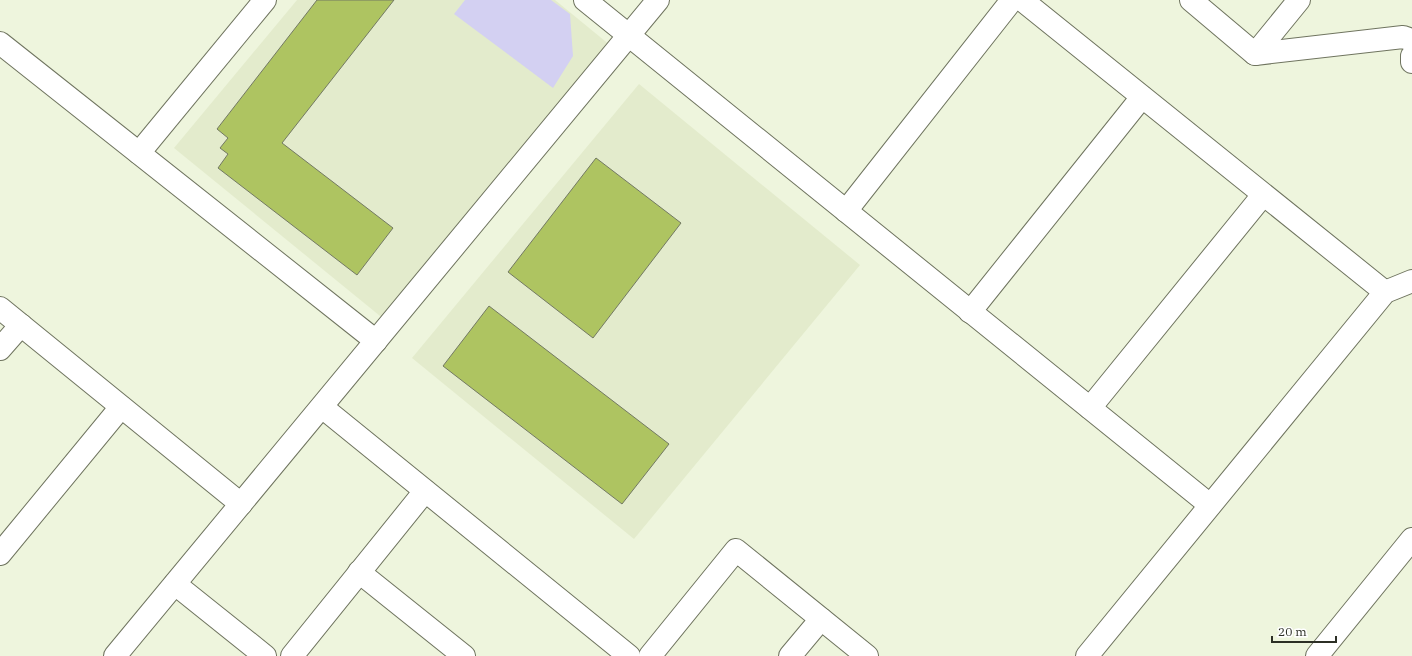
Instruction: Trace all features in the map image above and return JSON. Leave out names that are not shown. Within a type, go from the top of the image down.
[{"type":"street","points":[[139,153],[265,0]]},
{"type":"street","points":[[585,0],[1210,505]]},
{"type":"street","points":[[115,656],[658,0]]},
{"type":"street","points":[[846,211],[1012,0]]},
{"type":"street","points":[[1022,0],[1384,292]]},
{"type":"street","points":[[1191,0],[1255,54],[1403,37],[1412,40]]},
{"type":"street","points":[[1255,54],[1300,0]]},
{"type":"street","points":[[0,43],[376,341]]},
{"type":"street","points":[[1412,56],[1412,62]]},
{"type":"street","points":[[970,312],[1142,97]]},
{"type":"street","points":[[1090,408],[1263,194]]},
{"type":"street","points":[[1087,656],[1384,292],[1412,281]]},
{"type":"street","points":[[0,308],[241,504]]},
{"type":"street","points":[[0,349],[20,325]]},
{"type":"street","points":[[0,554],[121,407]]},
{"type":"street","points":[[322,407],[629,656]]},
{"type":"street","points":[[292,656],[425,491]]},
{"type":"street","points":[[650,656],[736,550],[867,656]]},
{"type":"street","points":[[1317,656],[1408,551]]},
{"type":"street","points":[[359,572],[464,656]]},
{"type":"street","points":[[175,584],[265,656]]},
{"type":"street","points":[[790,656],[821,619]]},
{"type":"shaded area","points":[[297,0],[555,0],[622,55],[396,329],[174,148]]},
{"type":"shaded area","points":[[465,0],[551,0],[570,14],[573,56],[553,88],[454,14]]},
{"type":"shaded area","points":[[639,84],[860,265],[634,539],[412,358]]},
{"type":"building","points":[[317,0],[394,0],[282,143],[393,228],[357,275],[218,168],[228,154],[220,148],[228,138],[217,129]]},
{"type":"building","points":[[596,158],[681,223],[593,338],[508,272]]},
{"type":"building","points":[[489,306],[669,444],[622,504],[443,366]]}]
